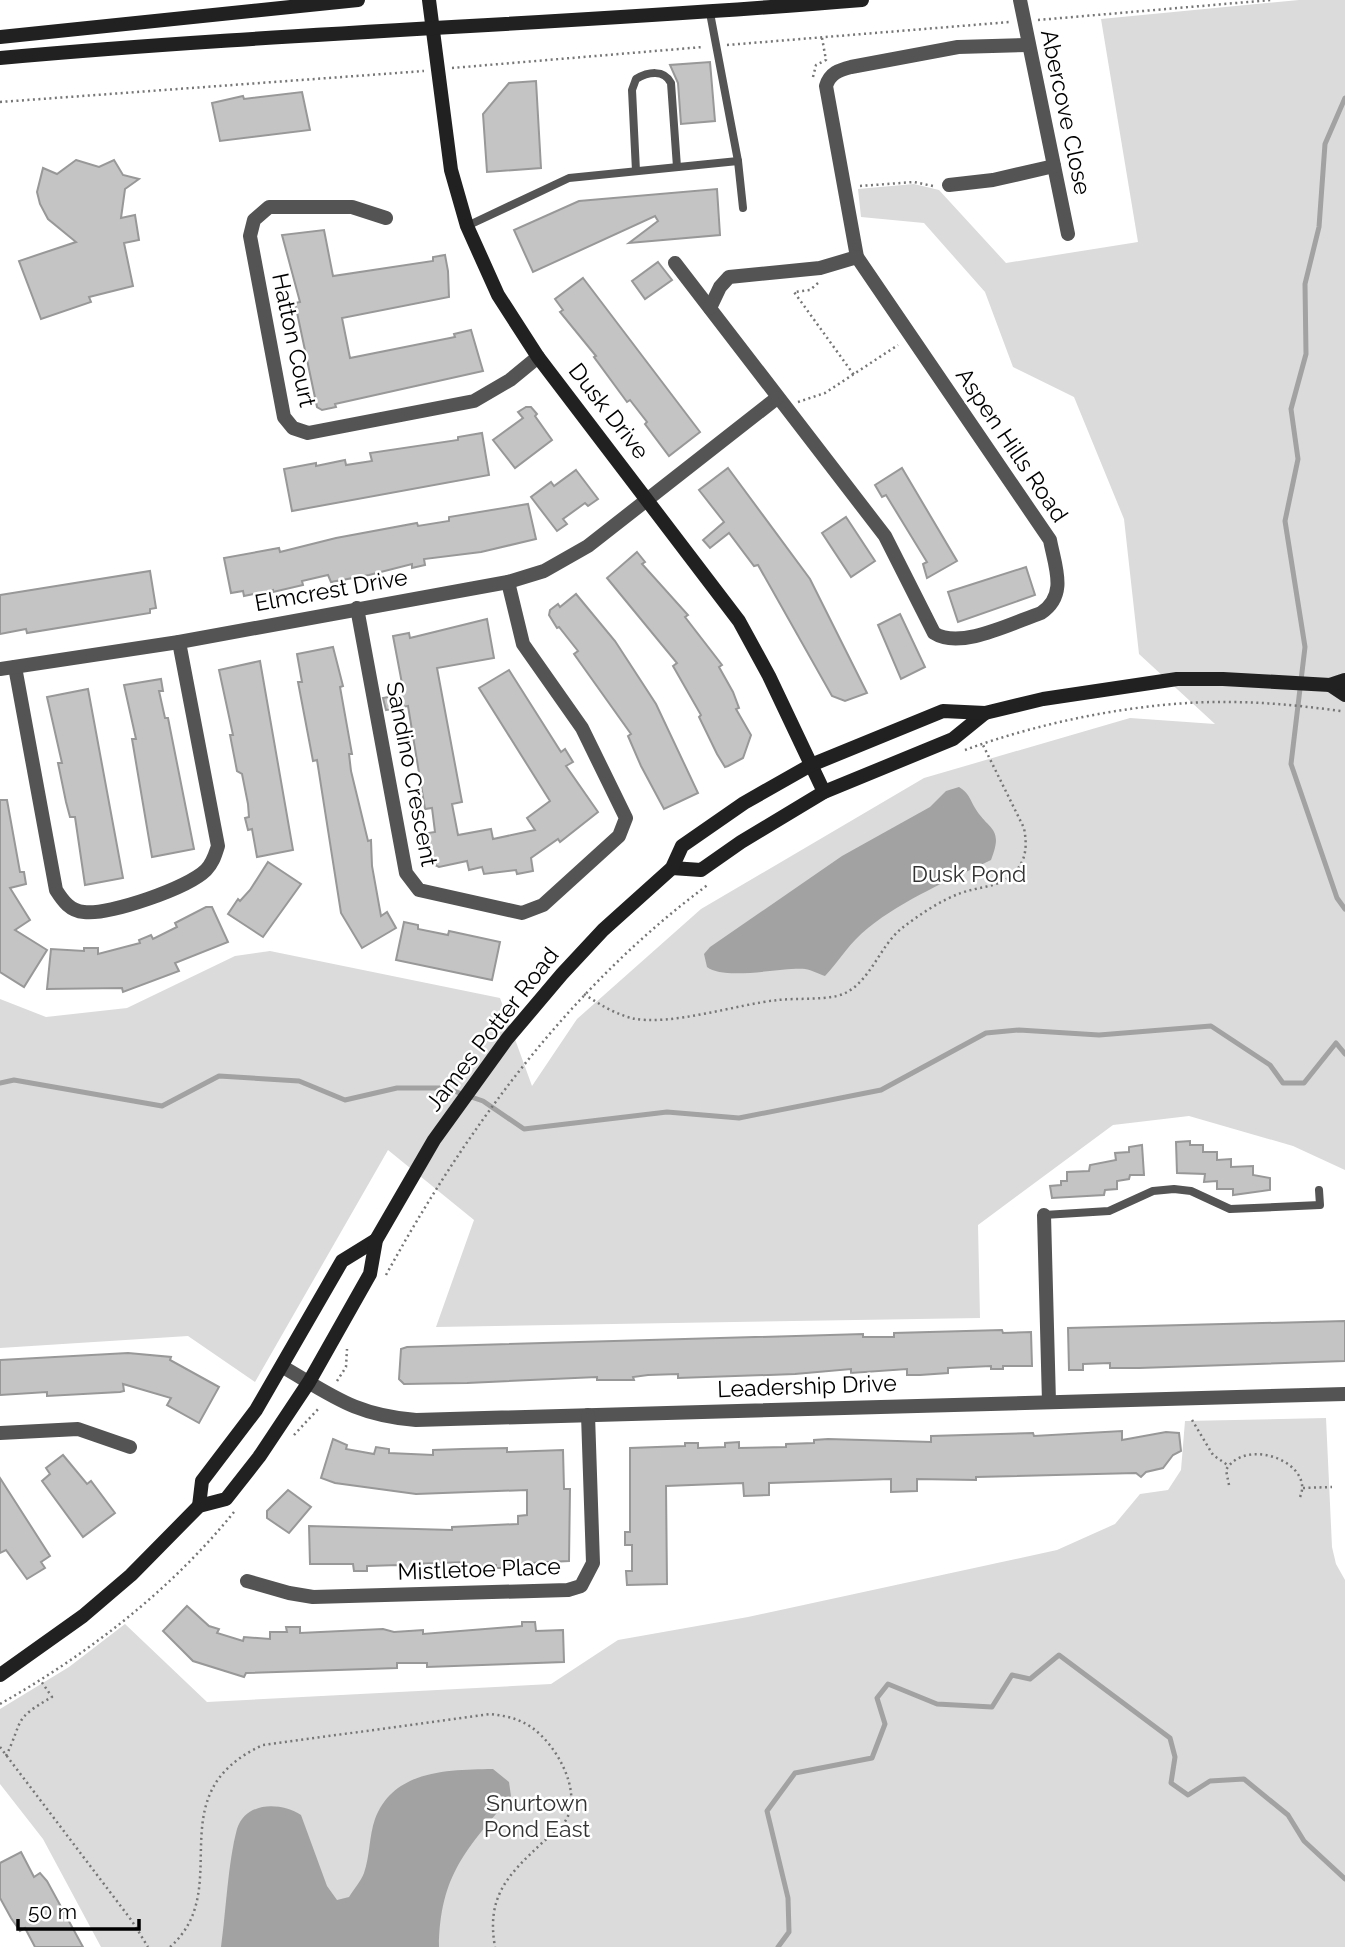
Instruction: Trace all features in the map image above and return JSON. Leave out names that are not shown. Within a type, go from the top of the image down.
[{"type":"main road","points":[[0,37],[358,0]]},
{"type":"main road","name":"Dusk Drive","points":[[429,0],[447,144],[467,226],[498,295],[538,357],[648,498],[739,621],[769,676],[824,792]]},
{"type":"main road","points":[[0,58],[433,28],[710,13],[862,0]]},
{"type":"main road","name":"James Potter Road","points":[[0,1675],[83,1616],[151,1556],[199,1506],[226,1499],[259,1457],[309,1382],[370,1274],[376,1240],[415,1171],[508,1039],[595,939],[672,868],[682,846],[744,803],[811,765],[870,738],[943,711],[985,713],[1044,699],[1177,680],[1223,679],[1323,685],[1345,680]]},
{"type":"main road","name":"James Potter Road","points":[[1323,685],[1345,695]]},
{"type":"main road","name":"James Potter Road","points":[[672,868],[701,870],[741,842],[824,792],[953,739],[985,713]]},
{"type":"main road","name":"James Potter Road","points":[[199,1506],[202,1481],[256,1410],[342,1261],[376,1240]]},
{"type":"street","name":"Abercove Close","points":[[1020,0],[1068,234]]},
{"type":"street","points":[[710,308],[720,287],[734,276],[820,268],[857,257],[828,96],[829,77],[839,70],[851,67],[958,47],[1028,45]]},
{"type":"street","points":[[945,186],[993,180],[1054,166]]},
{"type":"street","name":"Hatton Court","points":[[386,218],[352,207],[269,207],[254,220],[250,236],[284,417],[288,423],[308,433],[460,406],[488,394],[538,357]]},
{"type":"street","name":"Aspen Hills Road","points":[[675,263],[885,536],[934,633],[944,640],[959,640],[1041,613],[1050,607],[1059,588],[1050,540],[857,257]]},
{"type":"street","name":"Elmcrest Drive","points":[[0,669],[179,642],[508,582],[544,571],[578,553],[777,398]]},
{"type":"street","name":"Sandino Crescent","points":[[358,608],[407,873],[411,882],[427,892],[522,913],[543,905],[619,836],[626,818],[582,728],[523,644],[508,582]]},
{"type":"street","points":[[15,667],[56,890],[70,907],[83,912],[103,911],[134,905],[204,872],[213,861],[218,846],[179,642]]},
{"type":"street","points":[[1044,1215],[1049,1402]]},
{"type":"street","name":"Leadership Drive","points":[[283,1367],[356,1409],[383,1417],[416,1420],[1345,1394]]},
{"type":"street","name":"Mistletoe Place","points":[[247,1581],[289,1594],[313,1597],[568,1590],[580,1586],[593,1563],[588,1415]]},
{"type":"street","points":[[0,1433],[78,1429],[130,1447]]},
{"type":"lane","points":[[710,13],[738,161],[743,208]]},
{"type":"lane","points":[[636,171],[632,90],[636,79],[659,73],[667,76],[671,83],[677,167]]},
{"type":"lane","points":[[467,226],[569,178],[738,161]]},
{"type":"lane","points":[[1044,1215],[1109,1212],[1153,1191],[1174,1188],[1191,1191],[1230,1209],[1321,1205],[1319,1190]]},
{"type":"path","points":[[466,66],[1271,0]]},
{"type":"path","points":[[0,102],[414,71]]},
{"type":"path","points":[[853,187],[914,182],[945,186]]},
{"type":"path","points":[[821,278],[810,290],[794,292],[854,375]]},
{"type":"path","points":[[795,403],[825,393],[902,342]]},
{"type":"path","points":[[961,751],[1075,720],[1171,704],[1228,702],[1345,711]]},
{"type":"path","points":[[584,994],[609,1010],[633,1018],[658,1019],[777,1000],[836,996],[850,990],[862,981],[876,958],[900,930],[960,893],[994,885],[1007,879],[1018,869],[1027,842],[1024,828],[982,744]]},
{"type":"path","points":[[380,1286],[424,1207],[543,1041],[622,955],[713,880]]},
{"type":"path","points":[[346,1367],[348,1345]]},
{"type":"path","points":[[289,1441],[305,1420],[314,1415]]},
{"type":"path","points":[[1192,1420],[1213,1455],[1229,1466]]},
{"type":"path","points":[[1228,1485],[1226,1471],[1229,1466],[1256,1454],[1275,1456],[1294,1470],[1303,1488],[1299,1499]]},
{"type":"path","points":[[1303,1488],[1332,1487]]},
{"type":"path","points":[[0,1704],[41,1681],[145,1603],[235,1511]]},
{"type":"path","points":[[6,1756],[19,1722],[27,1712],[52,1697],[41,1681]]},
{"type":"path","points":[[170,1947],[190,1924],[196,1909],[203,1811],[211,1789],[224,1770],[242,1755],[263,1745],[491,1714],[512,1717],[532,1727],[547,1743],[567,1776],[571,1791],[566,1821],[504,1882],[494,1904],[491,1928],[495,1947]]},
{"type":"path","points":[[0,1747],[132,1921],[148,1947]]},
{"type":"green space","name":"Dusk Pond","points":[[1299,0],[1345,0],[1345,1170],[1293,1146],[1189,1116],[1113,1125],[978,1225],[980,1318],[436,1327],[474,1220],[388,1150],[255,1382],[188,1336],[0,1348],[0,999],[46,1017],[127,1008],[235,956],[270,951],[500,998],[532,1086],[577,1019],[701,909],[924,778],[1130,718],[1215,724],[1139,654],[1124,519],[1074,397],[1013,367],[985,292],[924,223],[861,217],[858,189],[914,184],[939,190],[1006,263],[1138,242],[1101,19]]},
{"type":"green space","name":"Snurtown Pond East","points":[[1326,1418],[1332,1547],[1336,1564],[1345,1580],[1345,1947],[101,1947],[43,1839],[0,1784],[0,1709],[69,1667],[125,1624],[207,1702],[551,1684],[618,1640],[748,1617],[1057,1550],[1115,1524],[1140,1494],[1168,1490],[1181,1470],[1185,1421]]},
{"type":"shaded area","points":[[959,787],[993,830],[996,841],[991,860],[928,891],[882,918],[856,939],[825,976],[805,969],[727,973],[707,967],[704,954],[710,947],[842,856],[930,807],[946,791]]},
{"type":"shaded area","points":[[493,1769],[509,1782],[511,1796],[459,1864],[444,1900],[439,1947],[221,1947],[234,1842],[237,1829],[248,1813],[274,1806],[301,1815],[327,1886],[337,1900],[349,1897],[363,1876],[375,1819],[395,1790],[409,1781],[441,1772]]},
{"type":"building","points":[[710,62],[715,121],[681,124],[678,83],[670,65]]},
{"type":"building","points":[[536,81],[541,168],[487,172],[483,114],[509,83]]},
{"type":"building","points":[[302,92],[310,130],[220,141],[212,103],[243,96],[244,99]]},
{"type":"building","points":[[76,160],[99,167],[114,160],[123,175],[139,179],[125,189],[121,218],[135,215],[139,240],[124,243],[133,286],[89,297],[91,302],[41,319],[19,261],[76,242],[48,219],[37,192],[43,168],[57,174]]},
{"type":"building","points":[[717,189],[720,235],[629,243],[658,221],[655,216],[533,272],[514,230],[579,201]]},
{"type":"building","points":[[324,230],[333,276],[433,261],[433,257],[445,255],[449,297],[342,318],[350,358],[455,337],[454,334],[471,330],[483,371],[335,404],[336,407],[322,410],[317,407],[295,303],[300,302],[282,235]]},
{"type":"building","points":[[658,262],[672,280],[645,299],[632,281]]},
{"type":"building","points":[[583,278],[700,432],[669,456],[645,424],[647,422],[630,400],[627,402],[594,357],[596,356],[560,312],[563,310],[555,299]]},
{"type":"building","points":[[531,407],[537,414],[535,416],[552,440],[515,468],[493,440],[523,418],[518,412]]},
{"type":"building","points":[[482,433],[489,475],[292,511],[284,469],[345,460],[346,465],[372,461],[370,453],[458,440],[458,437]]},
{"type":"building","points":[[728,468],[810,579],[867,693],[845,701],[832,696],[758,565],[754,566],[729,533],[710,548],[703,540],[724,522],[699,490]]},
{"type":"building","points":[[902,468],[957,561],[927,578],[923,564],[927,562],[886,495],[882,497],[875,485]]},
{"type":"building","points":[[576,470],[598,499],[588,506],[585,503],[563,519],[567,524],[557,531],[531,497],[551,482],[554,486]]},
{"type":"building","points":[[528,504],[536,539],[481,552],[424,559],[425,565],[412,568],[412,564],[331,582],[328,575],[302,581],[303,585],[273,592],[244,596],[243,591],[231,593],[224,558],[279,548],[280,552],[336,538],[417,523],[418,526],[449,521],[449,517]]},
{"type":"building","points":[[846,517],[875,561],[851,577],[822,533]]},
{"type":"building","points":[[637,552],[645,562],[642,564],[688,615],[685,617],[722,665],[719,667],[733,692],[739,708],[736,709],[751,735],[743,758],[728,766],[725,767],[717,754],[699,717],[701,715],[673,666],[677,663],[607,578]]},
{"type":"building","points":[[1026,567],[1035,595],[958,622],[948,592]]},
{"type":"building","points":[[150,571],[156,608],[150,609],[150,613],[27,633],[26,629],[0,634],[0,595]]},
{"type":"building","points":[[576,594],[615,641],[656,704],[698,793],[664,809],[641,766],[628,736],[631,734],[574,654],[578,651],[549,615],[550,610],[558,604],[560,607]]},
{"type":"building","points":[[900,614],[925,667],[901,679],[878,625]]},
{"type":"building","points":[[487,619],[494,658],[437,668],[462,802],[452,804],[458,835],[491,829],[493,839],[535,830],[527,818],[550,801],[479,688],[509,670],[561,752],[565,749],[573,762],[566,766],[598,812],[560,842],[558,839],[531,858],[533,871],[517,874],[516,870],[484,874],[482,867],[469,870],[467,861],[439,867],[433,864],[429,853],[428,833],[435,832],[432,808],[425,809],[408,706],[386,710],[383,698],[404,694],[393,636],[409,633],[410,638]]},
{"type":"building","points":[[333,647],[343,686],[340,687],[352,754],[349,754],[351,771],[368,841],[371,840],[372,866],[381,916],[387,912],[396,928],[362,948],[341,913],[317,760],[313,761],[298,682],[302,682],[297,654]]},
{"type":"building","points":[[260,661],[293,850],[257,857],[252,829],[248,830],[245,818],[249,817],[248,804],[242,774],[237,771],[230,735],[233,735],[219,670]]},
{"type":"building","points":[[161,679],[163,691],[159,691],[165,718],[168,718],[194,849],[152,857],[132,739],[136,739],[124,685]]},
{"type":"building","points":[[88,689],[123,878],[85,885],[75,817],[70,817],[66,802],[58,763],[62,763],[47,697]]},
{"type":"building","points":[[0,800],[7,800],[20,872],[24,872],[26,884],[10,888],[30,920],[15,930],[47,950],[24,987],[0,972]]},
{"type":"building","points":[[268,862],[301,884],[263,937],[228,914],[238,899],[240,901],[250,890]]},
{"type":"building","points":[[206,907],[212,907],[228,942],[175,963],[179,971],[123,992],[122,988],[47,989],[51,949],[84,951],[84,948],[98,948],[98,954],[140,943],[139,940],[151,935],[153,939],[177,927],[175,923]]},
{"type":"building","points":[[404,922],[418,925],[418,929],[448,935],[449,931],[500,942],[492,980],[396,960]]},
{"type":"building","points":[[1190,1141],[1190,1145],[1203,1145],[1203,1152],[1217,1152],[1217,1160],[1231,1159],[1231,1167],[1253,1166],[1253,1175],[1270,1178],[1270,1190],[1233,1195],[1233,1189],[1217,1189],[1217,1181],[1204,1182],[1205,1174],[1177,1173],[1176,1142]]},
{"type":"building","points":[[1142,1145],[1144,1175],[1130,1175],[1129,1179],[1117,1181],[1117,1189],[1105,1190],[1104,1195],[1052,1198],[1050,1186],[1061,1185],[1061,1181],[1067,1181],[1067,1172],[1089,1171],[1090,1165],[1116,1160],[1115,1153],[1129,1152],[1129,1147]]},
{"type":"building","points":[[1345,1321],[1345,1361],[1139,1368],[1110,1368],[1110,1363],[1083,1364],[1083,1370],[1069,1370],[1068,1328]]},
{"type":"building","points":[[1002,1330],[1003,1333],[1031,1332],[1032,1366],[1003,1366],[1003,1369],[991,1369],[991,1366],[948,1368],[948,1373],[920,1375],[907,1375],[907,1369],[851,1373],[851,1369],[678,1378],[678,1374],[648,1375],[633,1377],[634,1380],[597,1380],[597,1377],[404,1384],[399,1379],[401,1349],[407,1347],[863,1334],[863,1337],[894,1337],[894,1333]]},
{"type":"building","points":[[128,1353],[171,1357],[170,1360],[219,1387],[199,1423],[167,1405],[171,1398],[123,1384],[124,1391],[120,1392],[47,1396],[47,1392],[0,1395],[0,1360]]},
{"type":"building","points":[[1122,1431],[1122,1440],[1166,1432],[1179,1433],[1181,1451],[1173,1455],[1163,1468],[1146,1472],[1141,1477],[1136,1473],[976,1477],[976,1480],[917,1479],[917,1491],[891,1492],[891,1479],[769,1483],[769,1495],[744,1496],[743,1483],[666,1486],[667,1584],[627,1585],[626,1571],[632,1571],[632,1545],[625,1545],[625,1532],[630,1532],[630,1448],[685,1446],[685,1443],[698,1443],[698,1448],[725,1447],[725,1443],[739,1442],[739,1448],[786,1447],[786,1444],[814,1443],[814,1440],[828,1439],[931,1442],[931,1436],[1033,1433],[1034,1436]]},
{"type":"building","points":[[333,1439],[347,1445],[346,1449],[374,1454],[376,1447],[389,1449],[389,1453],[433,1455],[433,1450],[563,1450],[564,1489],[570,1489],[569,1561],[510,1564],[510,1568],[496,1568],[496,1565],[466,1567],[466,1562],[411,1564],[411,1570],[399,1571],[399,1565],[367,1566],[367,1571],[354,1571],[353,1564],[310,1564],[309,1526],[452,1530],[452,1527],[518,1524],[518,1516],[527,1515],[527,1490],[416,1494],[335,1483],[321,1478]]},
{"type":"building","points":[[63,1455],[87,1484],[91,1481],[115,1513],[83,1537],[42,1481],[50,1474],[46,1468]]},
{"type":"building","points":[[0,1478],[50,1556],[41,1562],[45,1568],[27,1579],[6,1550],[0,1553]]},
{"type":"building","points":[[288,1490],[311,1507],[289,1533],[267,1518],[267,1511]]},
{"type":"building","points":[[187,1606],[209,1626],[219,1629],[217,1633],[243,1641],[244,1637],[270,1639],[270,1632],[287,1632],[286,1627],[300,1627],[300,1633],[383,1629],[394,1632],[423,1630],[423,1634],[522,1626],[522,1622],[535,1622],[536,1631],[563,1630],[564,1662],[427,1667],[427,1663],[397,1663],[397,1668],[246,1673],[244,1677],[193,1661],[163,1631]]},
{"type":"building","points":[[21,1852],[34,1877],[40,1873],[47,1881],[83,1947],[35,1947],[25,1928],[20,1931],[11,1918],[0,1898],[0,1863]]},
{"type":"waterway","points":[[1345,98],[1325,144],[1319,227],[1305,284],[1306,354],[1291,409],[1298,459],[1285,521],[1305,647],[1291,764],[1337,898],[1345,909]]},
{"type":"waterway","points":[[0,1083],[14,1080],[162,1106],[219,1076],[299,1081],[345,1100],[397,1088],[445,1088],[483,1101],[524,1129],[667,1112],[739,1118],[881,1090],[986,1033],[1019,1030],[1099,1035],[1211,1026],[1270,1065],[1283,1083],[1304,1083],[1336,1043],[1345,1054]]},
{"type":"waterway","points":[[778,1947],[789,1932],[788,1898],[767,1811],[795,1773],[872,1758],[885,1724],[877,1698],[888,1684],[937,1704],[992,1707],[1012,1675],[1030,1679],[1059,1655],[1170,1738],[1175,1757],[1171,1783],[1188,1795],[1210,1781],[1244,1779],[1288,1815],[1304,1841],[1345,1879]]}]
